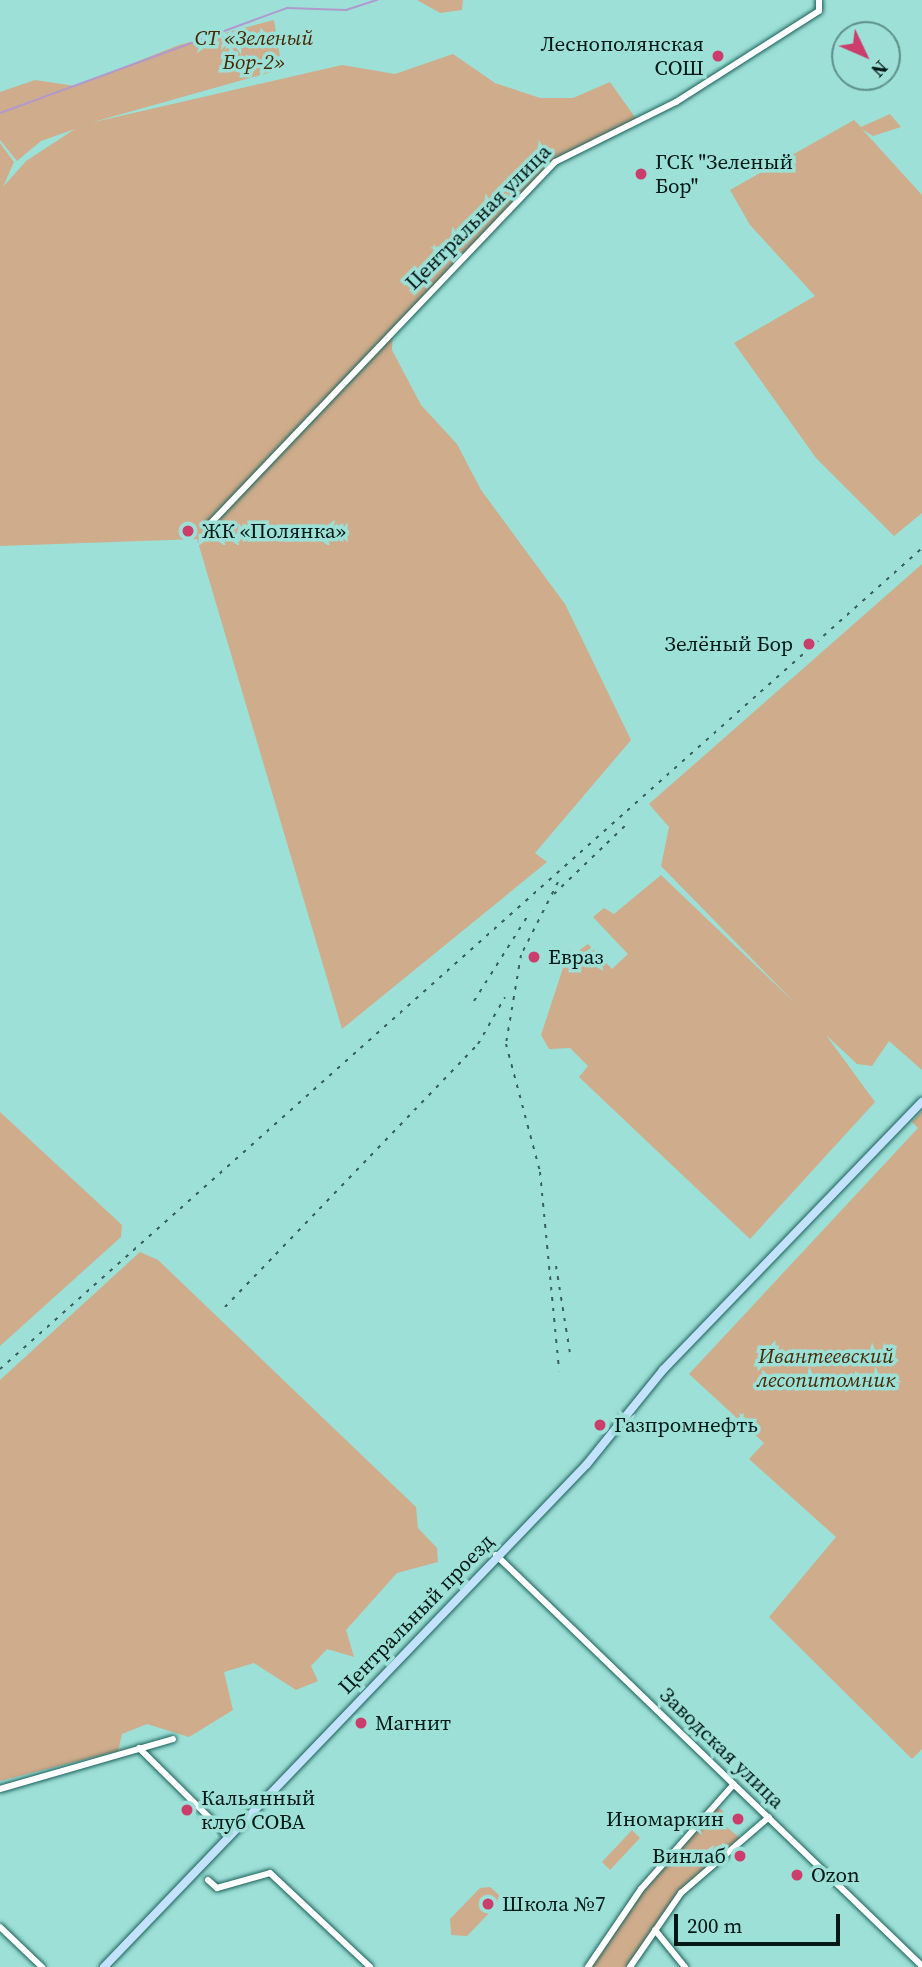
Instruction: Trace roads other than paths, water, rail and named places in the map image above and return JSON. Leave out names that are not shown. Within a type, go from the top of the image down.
[{"type":"main road","name":"Центральный проезд","points":[[104,1967],[597,1453],[663,1370],[922,1102]]},
{"type":"street","name":"Центральная улица","points":[[209,525],[555,163],[676,102],[819,10],[819,0]]},
{"type":"street","name":"Заводская улица","points":[[496,1556],[922,1966]]},
{"type":"street","points":[[0,1789],[173,1739]]},
{"type":"street","points":[[139,1748],[229,1837]]},
{"type":"street","points":[[588,1967],[641,1889],[734,1784]]},
{"type":"street","points":[[630,1967],[697,1877],[768,1817]]},
{"type":"street","points":[[208,1880],[217,1888],[270,1873],[370,1967]]},
{"type":"street","points":[[0,1927],[42,1967]]},
{"type":"street","points":[[655,1930],[685,1967]]},
{"type":"waterway","points":[[0,113],[287,8],[346,10],[377,0]]},
{"type":"railway","points":[[0,1369],[922,548]]},
{"type":"railway","points":[[554,894],[627,824]]},
{"type":"railway","points":[[558,882],[521,955],[506,1044],[540,1172],[559,1371]]},
{"type":"railway","points":[[474,1001],[530,912]]},
{"type":"railway","points":[[225,1307],[478,1044],[505,997]]},
{"type":"railway","points":[[556,1266],[570,1353]]},
{"type":"place","name":"Леснополянская СОШ","points":[[718,56]]},
{"type":"place","name":"ГСК \"Зеленый Бор\"","points":[[641,174]]},
{"type":"place","name":"ЖК «Полянка»","points":[[188,531]]},
{"type":"place","name":"Зелёный Бор","points":[[809,644]]},
{"type":"place","name":"Евраз","points":[[534,957]]},
{"type":"place","name":"Газпромнефть","points":[[600,1425]]},
{"type":"place","name":"Магнит","points":[[361,1723]]},
{"type":"place","name":"Кальянный клуб СОВА","points":[[187,1810]]},
{"type":"place","name":"Иномаркин","points":[[738,1819]]},
{"type":"place","name":"Винлаб","points":[[740,1856]]},
{"type":"place","name":"Ozon","points":[[797,1875]]},
{"type":"place","name":"Школа №7","points":[[488,1904]]},
{"type":"park label","name":"СТ «Зеленый Бор-2»","points":[[254,50]]},
{"type":"park label","name":"Ивантеевский лесопитомник","points":[[826,1368]]}]
